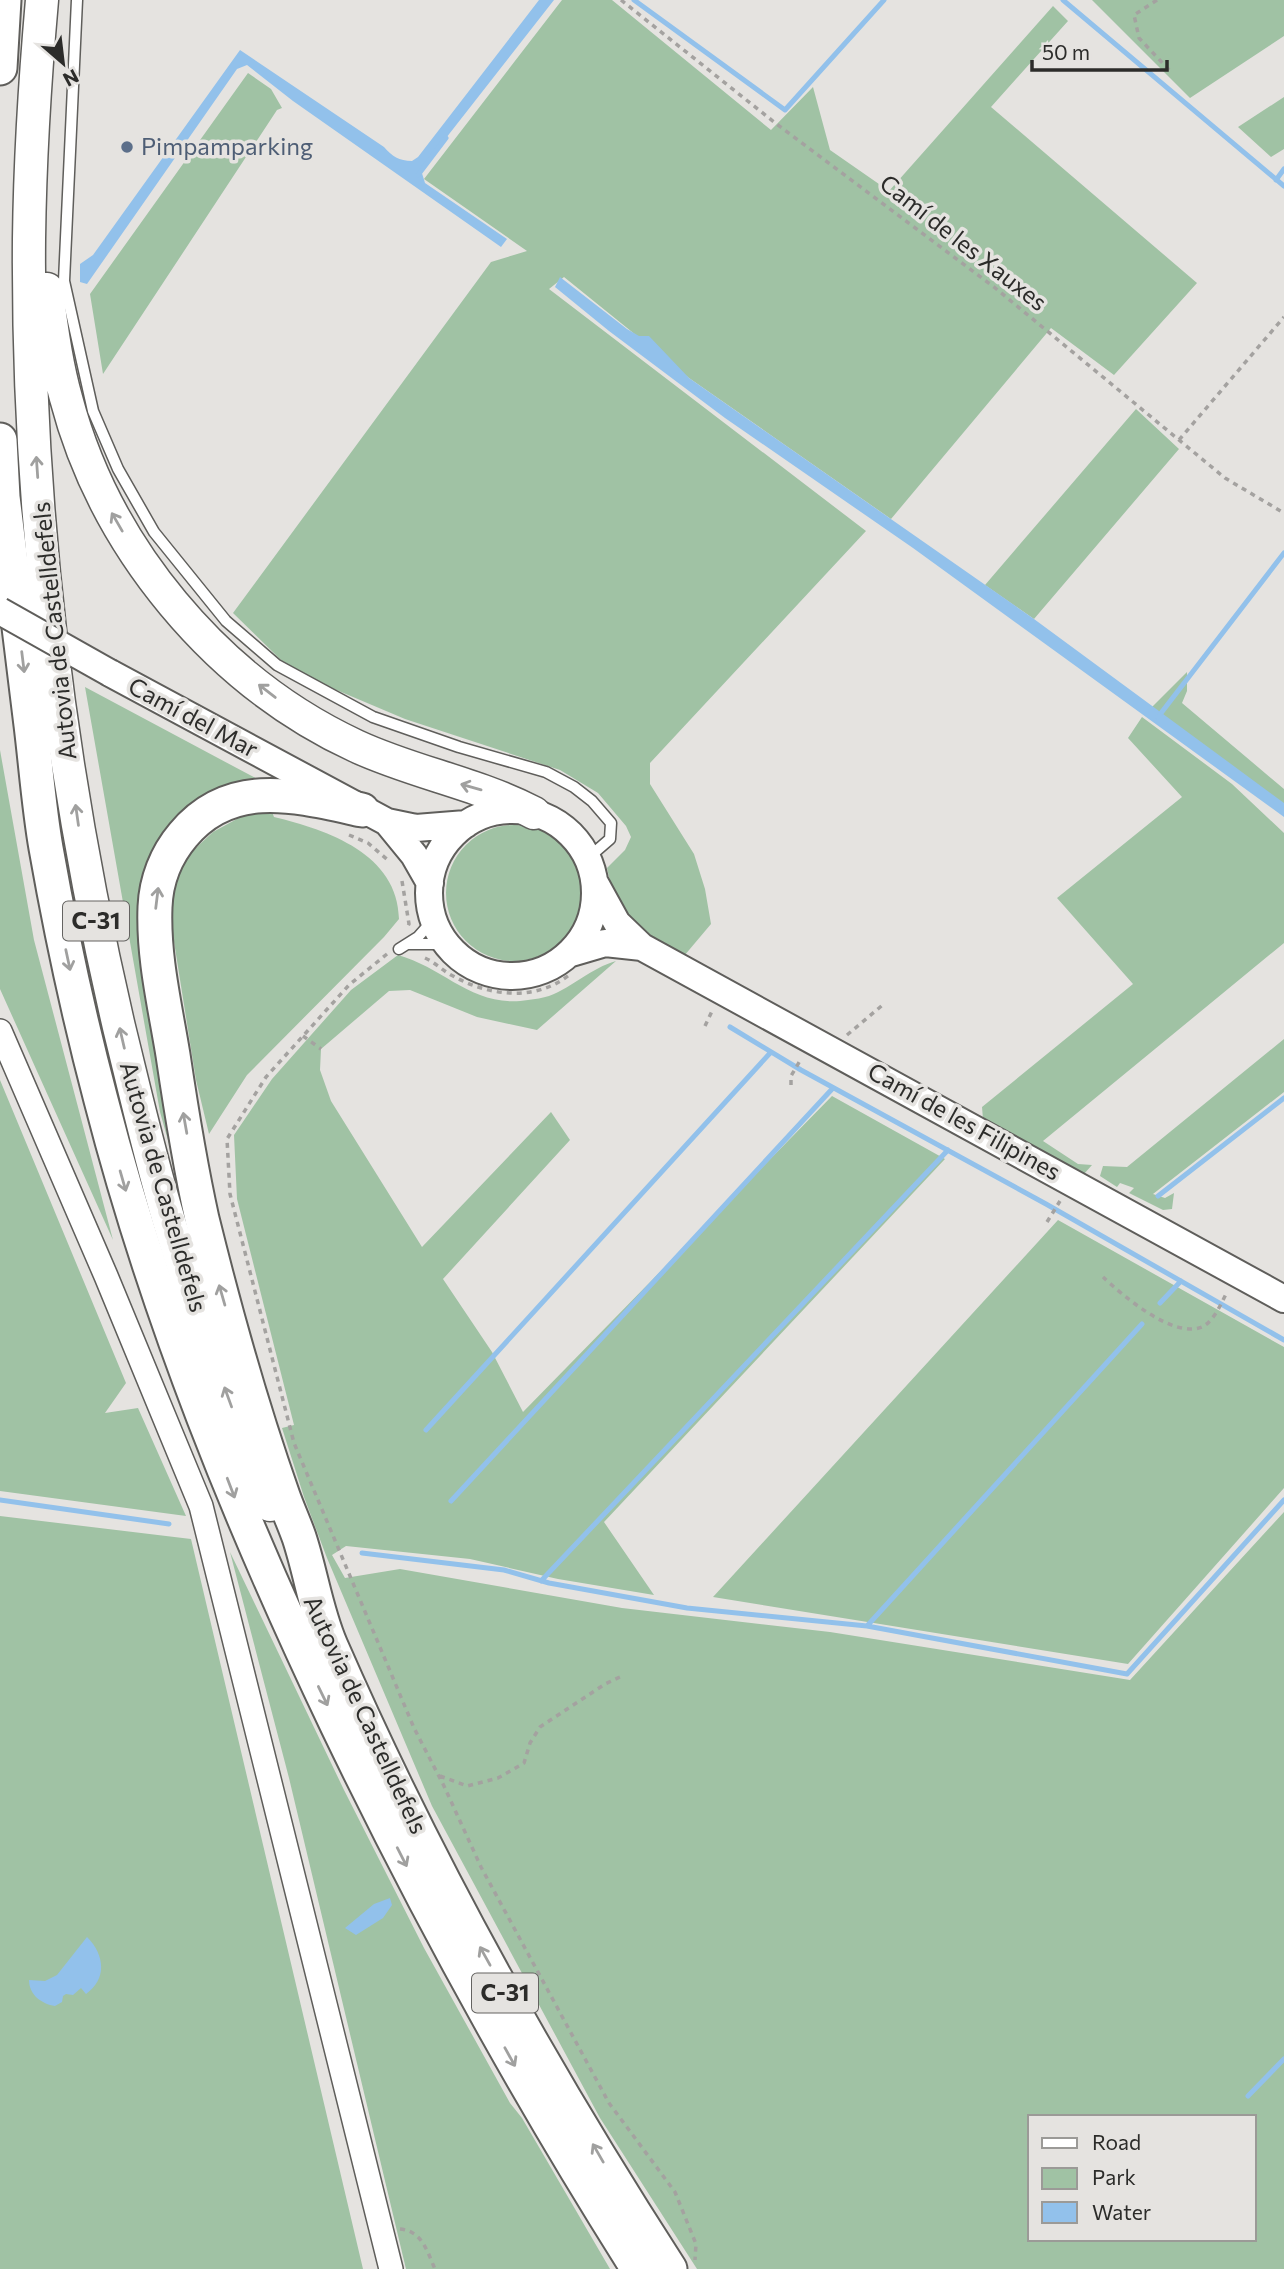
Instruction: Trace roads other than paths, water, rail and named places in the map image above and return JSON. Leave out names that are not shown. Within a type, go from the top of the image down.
[{"type":"highway","points":[[0,68],[4,0]]},
{"type":"highway","name":"Autovia de Castelldefels","points":[[42,0],[29,239],[31,372],[42,535],[59,698],[80,836],[103,959],[169,1219],[204,1330],[249,1451],[328,1641],[399,1791],[451,1894],[562,2091],[667,2267]]},
{"type":"highway","points":[[32,167],[50,316],[66,400],[93,474],[113,514],[158,585],[192,625],[240,670],[282,703],[318,726],[389,761],[487,791],[534,813]]},
{"type":"highway","name":"Autovia de Castelldefels","points":[[0,440],[1,492],[45,845],[101,1100],[135,1224],[177,1346],[244,1521],[299,1646],[429,1909],[524,2081],[667,2267]]},
{"type":"highway","points":[[328,1641],[299,1538],[282,1495],[247,1380],[201,1214],[156,949],[155,902],[159,878],[166,861],[184,833],[209,812],[228,802],[260,794],[282,795],[365,822]]},
{"type":"main road","name":"Camí del Mar","points":[[0,611],[365,822],[414,855],[430,883]]},
{"type":"main road","points":[[499,811],[534,813],[561,826],[579,844],[588,858],[595,883],[617,923],[642,947],[605,943],[573,961],[562,961],[539,972],[510,977],[494,975],[474,967],[456,955],[446,944],[433,920],[428,894],[432,867],[444,843],[466,824],[499,811]]},
{"type":"main road","name":"Camí del Mar","points":[[365,822],[415,828],[466,824]]},
{"type":"main road","points":[[573,961],[590,924],[595,883]]},
{"type":"main road","name":"Camí de les Filipines","points":[[642,947],[1284,1298]]},
{"type":"street","points":[[0,1031],[106,1276],[201,1506],[391,2269]]},
{"type":"lane","points":[[77,0],[64,281],[93,411],[118,469],[154,532],[226,621],[277,665],[373,718],[545,772],[592,801],[611,824],[610,839],[588,858]]},
{"type":"lane","points":[[433,920],[425,931],[403,947],[446,944]]},
{"type":"water","points":[[539,0],[554,0],[421,170],[425,183],[507,239],[501,247],[293,101],[247,65],[237,69],[87,284],[80,282],[80,264],[93,255],[240,50],[393,155],[412,161],[418,157]]},
{"type":"water","points":[[560,277],[627,329],[639,336],[649,336],[689,378],[1034,619],[1284,803],[1284,817],[913,548],[725,418],[555,287]]},
{"type":"water","points":[[390,1898],[392,1905],[383,1918],[356,1935],[345,1928],[374,1904]]},
{"type":"water","points":[[87,1937],[97,1951],[101,1967],[98,1981],[93,1988],[86,1994],[81,1988],[73,1995],[66,1994],[62,2002],[55,2006],[37,1998],[31,1990],[29,1980],[45,1981],[57,1975]]},
{"type":"waterway","points":[[634,0],[785,110],[884,0]]},
{"type":"waterway","points":[[1063,0],[1284,186]]},
{"type":"waterway","points":[[418,175],[446,138]]},
{"type":"waterway","points":[[1276,180],[1284,169]]},
{"type":"waterway","points":[[1158,717],[1284,553]]},
{"type":"waterway","points":[[730,1027],[801,1070],[1046,1204],[1284,1340]]},
{"type":"waterway","points":[[426,1430],[771,1052]]},
{"type":"waterway","points":[[451,1501],[833,1088]]},
{"type":"waterway","points":[[1158,1196],[1284,1098]]},
{"type":"waterway","points":[[541,1581],[948,1150]]},
{"type":"waterway","points":[[1160,1303],[1181,1281]]},
{"type":"waterway","points":[[867,1626],[1142,1324]]},
{"type":"waterway","points":[[0,1500],[169,1524]]},
{"type":"waterway","points":[[362,1553],[504,1570],[549,1583],[687,1608],[867,1626],[1127,1674],[1284,1500]]},
{"type":"waterway","points":[[1248,2096],[1284,2059]]},
{"type":"place","name":"Pimpamparking","points":[[127,147]]}]
